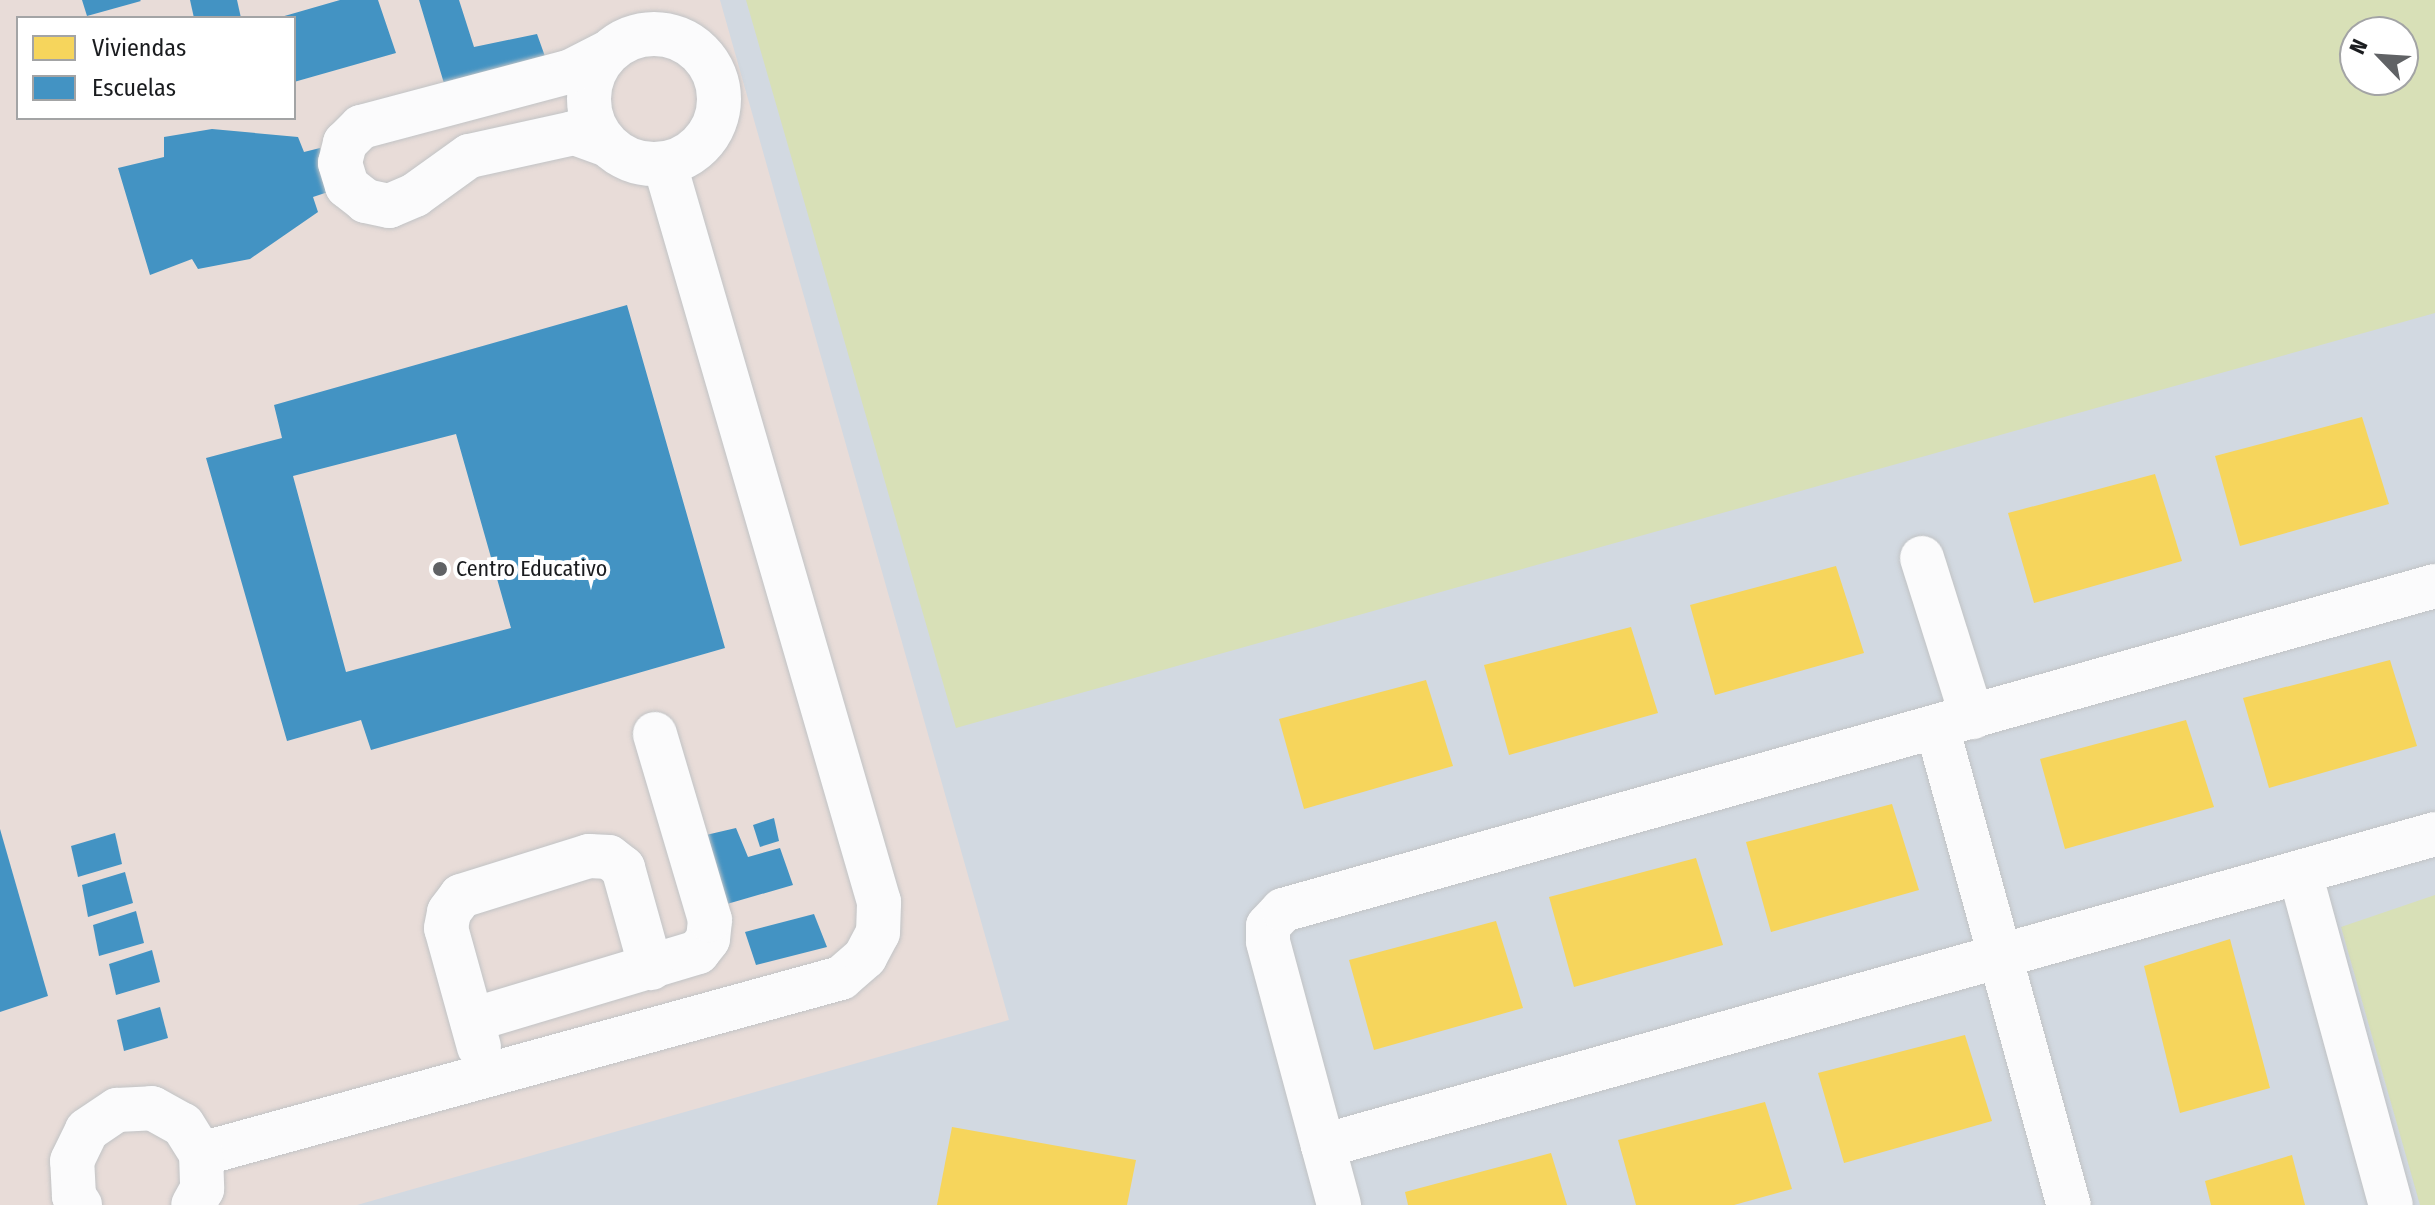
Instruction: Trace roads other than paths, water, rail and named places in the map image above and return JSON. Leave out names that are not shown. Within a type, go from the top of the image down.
[{"type":"street","points":[[605,144],[589,115],[589,82],[621,29]]},
{"type":"street","points":[[621,29],[670,34],[701,51],[719,83],[718,119],[698,149],[665,165],[632,162],[605,144],[574,133],[469,156],[415,195],[389,206],[366,201],[347,186],[340,163],[345,143],[361,127],[571,71],[621,29]]},
{"type":"street","points":[[201,1154],[841,978],[865,957],[878,933],[879,902],[665,165]]},
{"type":"street","points":[[1922,558],[2001,958],[2067,1204]]},
{"type":"street","points":[[1339,1205],[1268,941],[1268,926],[1283,910],[2435,586]]},
{"type":"street","points":[[472,1020],[698,952],[708,939],[710,920],[655,734]]},
{"type":"street","points":[[1323,1146],[2435,834]]},
{"type":"street","points":[[487,1076],[446,928],[449,912],[461,896],[589,856],[609,857],[623,868],[651,968]]},
{"type":"street","points":[[2300,873],[2391,1205]]},
{"type":"street","points":[[65,1202],[72,1161],[87,1130],[117,1110],[152,1108],[183,1125],[201,1154],[202,1189],[193,1205]]},
{"type":"place","name":"Centro Educativo","points":[[440,569]]}]
